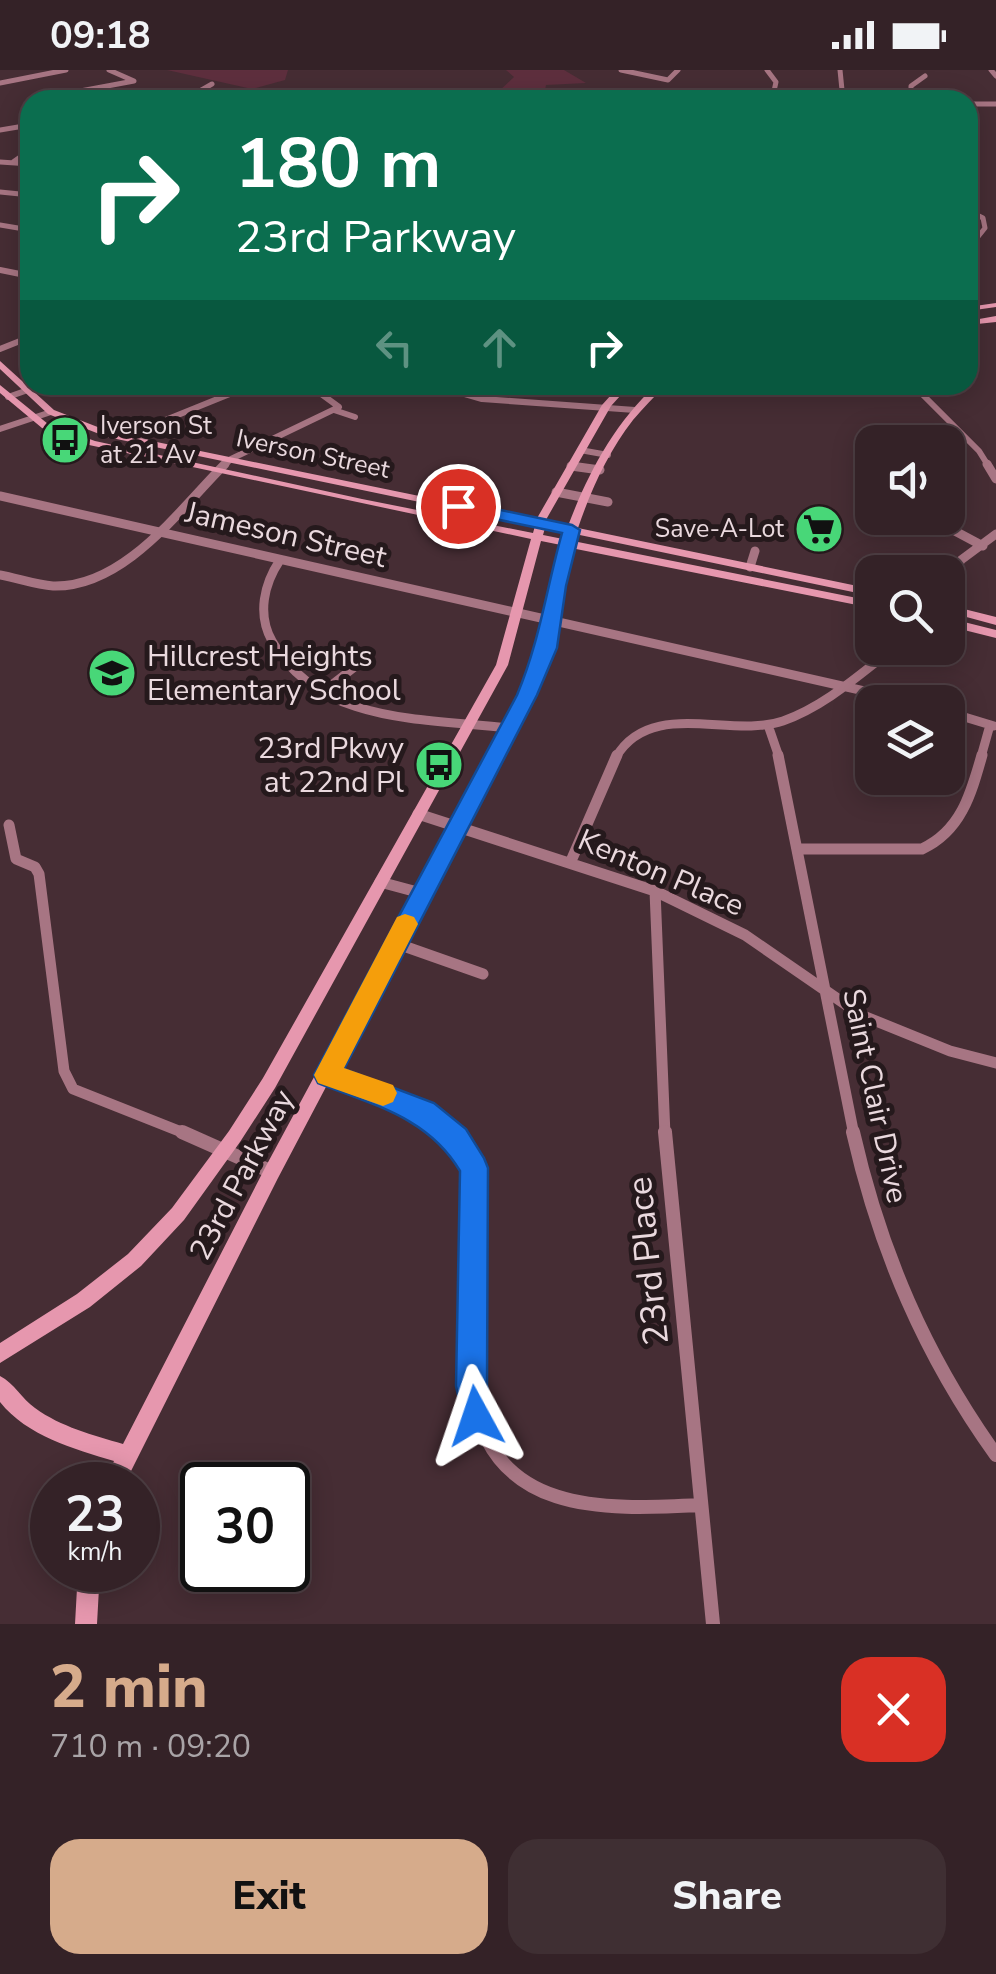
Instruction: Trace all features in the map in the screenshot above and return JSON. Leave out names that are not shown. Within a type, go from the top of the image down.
[{"type":"main road","points":[[965,613],[996,621]]},
{"type":"main road","points":[[123,1462],[126,1455]]},
{"type":"street","points":[[0,83],[66,70]]},
{"type":"street","points":[[82,90],[134,80],[109,70]]},
{"type":"street","points":[[622,70],[668,80],[678,70]]},
{"type":"street","points":[[990,70],[996,76]]},
{"type":"street","points":[[911,90],[911,86],[925,76]]},
{"type":"street","points":[[202,90],[212,84]]},
{"type":"street","points":[[13,162],[20,157]]},
{"type":"street","points":[[0,162],[20,163]]},
{"type":"street","points":[[978,216],[983,218],[985,228],[978,237]]},
{"type":"street","name":"Iverson Street","points":[[0,364],[20,384]]},
{"type":"street","name":"Iverson Street","points":[[4,392],[33,419],[64,434],[218,472],[536,537],[570,537],[855,589]]},
{"type":"street","name":"Iverson Street","points":[[32,395],[51,412],[84,427],[141,442],[540,523],[570,537],[855,601]]},
{"type":"street","points":[[131,451],[172,416],[226,395]]},
{"type":"street","points":[[321,395],[336,408],[355,416]]},
{"type":"street","points":[[453,404],[468,395],[635,410]]},
{"type":"street","points":[[524,400],[525,395]]},
{"type":"street","name":"23rd Parkway","points":[[0,1354],[110,1280],[172,1220],[227,1150],[269,1083],[502,665],[540,523],[615,395]]},
{"type":"street","name":"23rd Parkway","points":[[126,1455],[538,673],[570,537],[608,455],[635,410],[651,395]]},
{"type":"street","points":[[924,395],[979,451],[996,478]]},
{"type":"street","points":[[0,575],[68,586],[99,578],[122,565],[230,460],[336,408]]},
{"type":"street","points":[[0,430],[51,412]]},
{"type":"street","points":[[580,450],[608,455]]},
{"type":"street","points":[[571,466],[600,470]]},
{"type":"street","points":[[556,492],[608,502]]},
{"type":"street","name":"Jameson Street","points":[[0,496],[855,689]]},
{"type":"street","points":[[965,558],[996,534]]},
{"type":"street","points":[[963,535],[984,546]]},
{"type":"street","points":[[750,567],[756,550]]},
{"type":"street","points":[[280,560],[271,572],[266,590],[265,626],[272,645],[292,673],[320,694],[384,714],[509,728]]},
{"type":"street","points":[[965,626],[996,634]]},
{"type":"street","points":[[320,694],[361,662]]},
{"type":"street","points":[[571,861],[626,743],[647,732],[680,724],[768,725],[802,713],[872,665]]},
{"type":"street","points":[[800,849],[922,849],[939,842],[958,823],[993,726],[965,717]]},
{"type":"street","name":"Saint Clair Drive","points":[[768,725],[775,740],[800,849],[870,1200],[886,1254],[950,1390],[996,1455]]},
{"type":"street","name":"Kenton Place","points":[[418,814],[655,890],[735,929],[861,1016],[996,1064]]},
{"type":"street","points":[[9,825],[16,860],[35,867],[39,874],[68,1082],[82,1094],[227,1150],[272,1172]]},
{"type":"street","points":[[380,882],[421,893]]},
{"type":"street","name":"23rd Place","points":[[655,890],[665,1136],[713,1624]]},
{"type":"street","points":[[395,943],[482,974]]},
{"type":"street","points":[[327,1075],[424,1112],[456,1138],[474,1168],[472,1386],[480,1428],[498,1462],[524,1485],[554,1498],[628,1510],[701,1505]]},
{"type":"street","points":[[0,1386],[18,1412],[28,1418],[126,1455]]},
{"type":"street","points":[[86,1624],[88,1592]]},
{"type":"shaded area","points":[[167,70],[288,70],[285,80],[252,89]]},
{"type":"shaded area","points":[[506,70],[564,70],[586,83],[546,85],[545,90],[500,90],[514,77]]},
{"type":"slow traffic","points":[[383,1093],[327,1075],[405,924]]},
{"type":"place","name":"Iverson St at 21 Av","points":[[65,440]]},
{"type":"place","name":"Save-A-Lot","points":[[819,529]]},
{"type":"place","name":"Hillcrest Heights Elementary School","points":[[112,673]]},
{"type":"place","name":"23rd Pkwy at 22nd Pl","points":[[439,765]]},
{"type":"route","points":[[458,506],[572,530],[556,586],[547,648],[527,695],[327,1075],[408,1103],[440,1122],[466,1151],[474,1168],[472,1386],[476,1416]]}]
